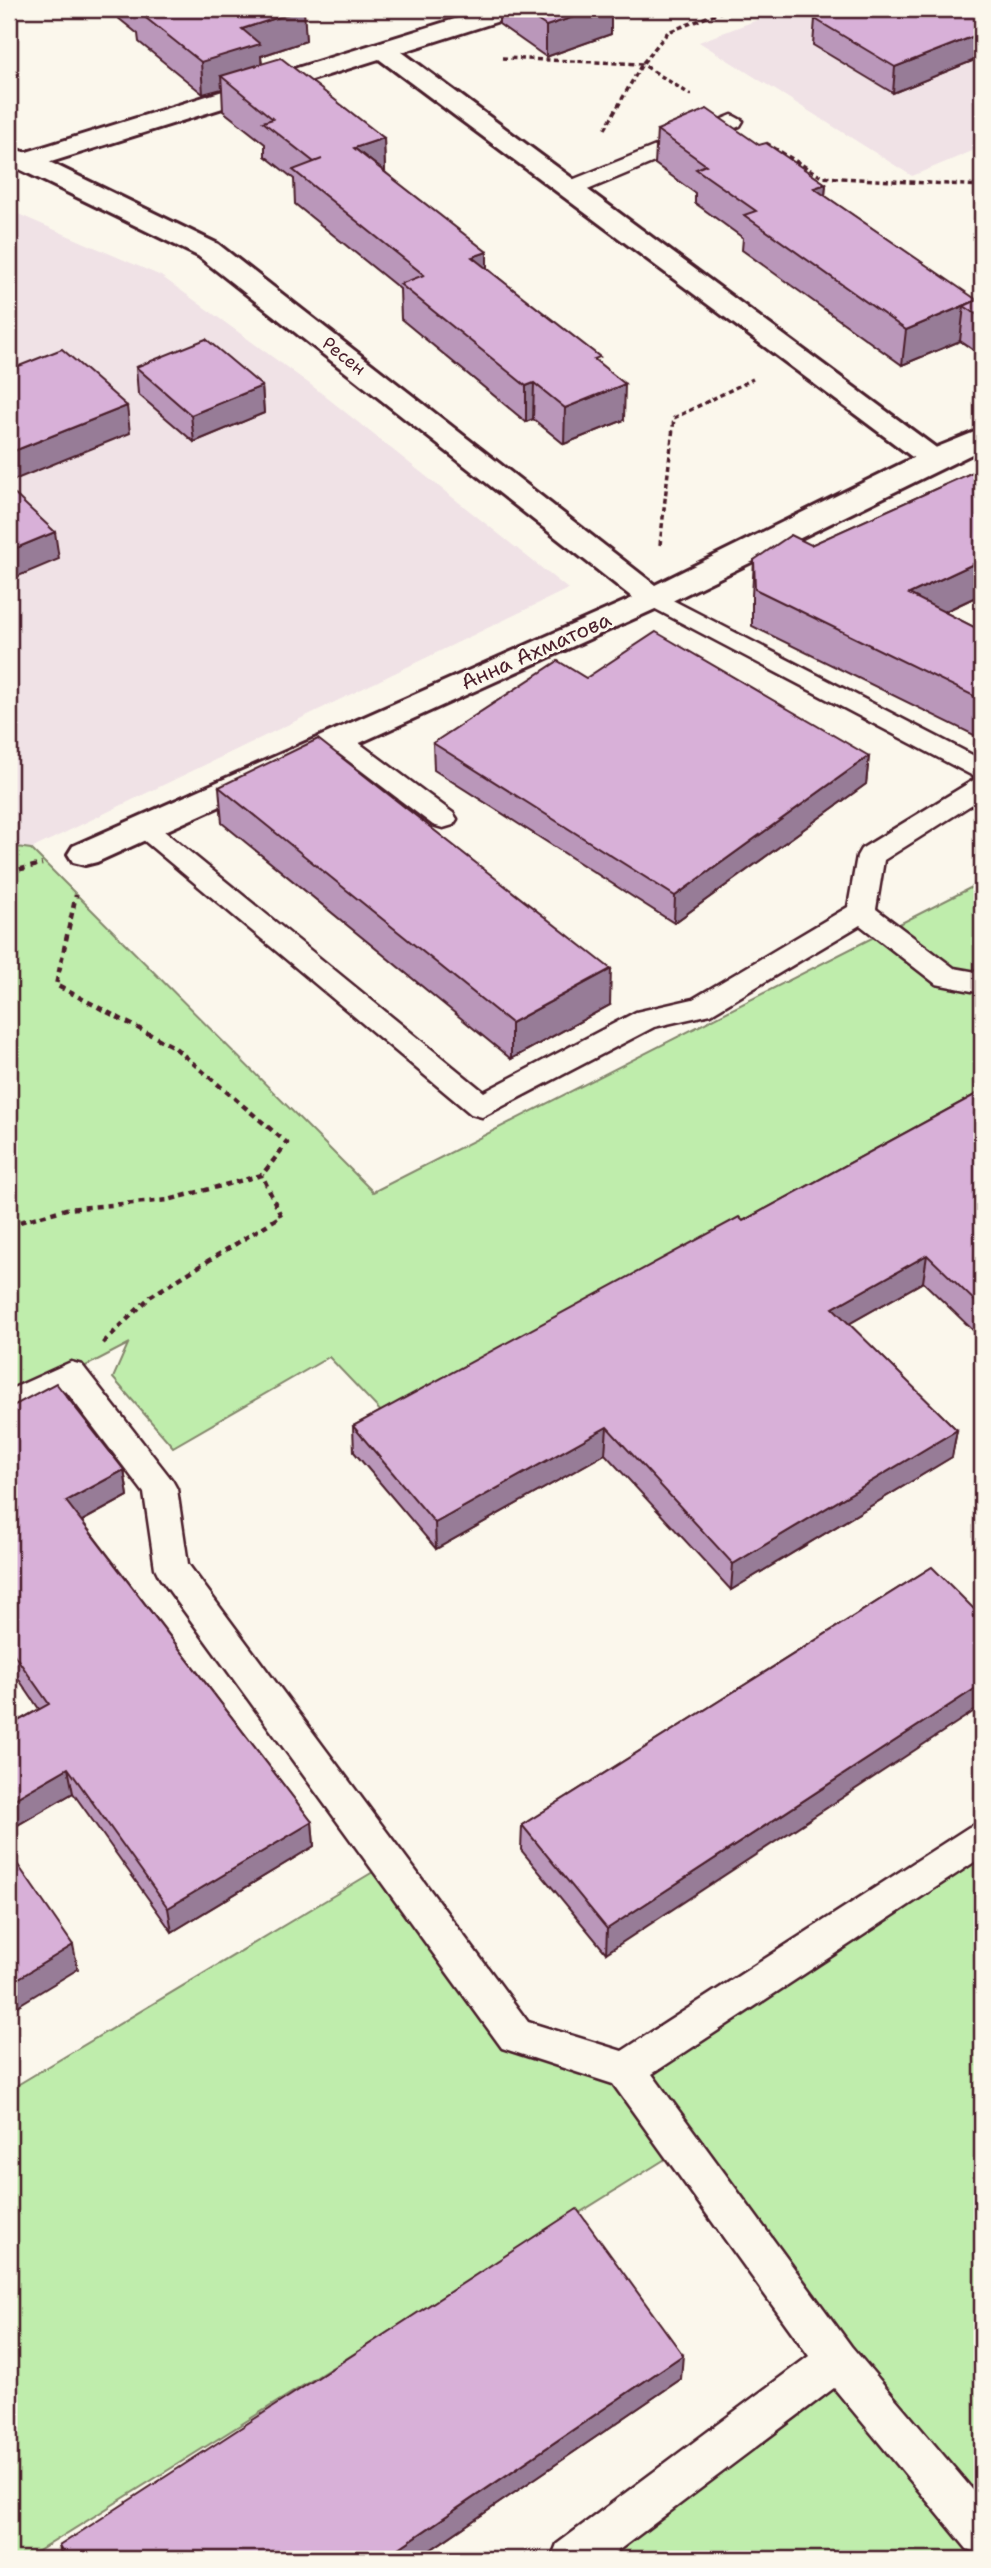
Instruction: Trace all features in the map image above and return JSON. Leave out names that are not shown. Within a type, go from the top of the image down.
[{"type":"street","points":[[17,158],[512,9]]},
{"type":"street","points":[[381,48],[933,459]]},
{"type":"street","name":"Ресен","points":[[17,158],[208,250],[653,598]]},
{"type":"street","name":"Анна Ахматова","points":[[85,854],[653,598],[933,459],[982,438]]},
{"type":"lane","points":[[570,189],[732,121]]},
{"type":"lane","points":[[653,598],[982,771]]},
{"type":"lane","points":[[338,740],[443,819]]},
{"type":"lane","points":[[143,828],[482,1105],[646,1019],[701,1007],[861,912],[871,856],[982,786]]},
{"type":"lane","points":[[861,912],[946,977],[982,983]]},
{"type":"lane","points":[[9,1405],[71,1374],[160,1489],[172,1569],[515,2036],[626,2070],[838,2360],[982,2534]]},
{"type":"lane","points":[[626,2070],[982,1838]]},
{"type":"lane","points":[[572,2559],[838,2360]]},
{"type":"path","points":[[570,189],[642,64],[668,32],[728,9]]},
{"type":"path","points":[[492,57],[642,64],[822,177],[982,186]]},
{"type":"path","points":[[653,598],[674,418],[797,357]]},
{"type":"path","points":[[9,1225],[66,1209],[168,1200],[262,1175],[287,1143],[174,1047],[56,985],[85,854]]},
{"type":"path","points":[[71,1374],[151,1296],[281,1216],[262,1175]]},
{"type":"shaded area","points":[[786,9],[982,9],[982,147],[912,176],[699,42]]},
{"type":"shaded area","points":[[9,210],[161,276],[311,385],[568,589],[31,849],[9,846]]},
{"type":"green space","points":[[9,846],[31,849],[373,1192],[982,882],[982,1097],[387,1418],[329,1357],[173,1447],[113,1378],[128,1344],[9,1406]]},
{"type":"green space","points":[[982,1838],[982,2559],[572,2559],[837,2360],[683,2148],[34,2554],[36,2559],[9,2559],[9,2090],[388,1863],[515,2036],[626,2070]]},
{"type":"building","points":[[304,9],[242,29],[260,44],[201,62],[136,10]]},
{"type":"building","points":[[520,9],[598,9],[546,26]]},
{"type":"building","points":[[843,9],[982,9],[982,33],[895,67],[815,19]]},
{"type":"building","points":[[281,58],[384,138],[354,148],[487,252],[472,257],[600,357],[594,359],[625,384],[565,408],[534,383],[526,386],[400,284],[424,275],[293,170],[322,159],[314,162],[263,122],[273,119],[221,76]]},
{"type":"building","points":[[707,109],[759,145],[766,143],[826,184],[814,188],[977,300],[906,330],[744,215],[756,211],[696,169],[706,165],[657,130]]},
{"type":"building","points":[[982,298],[982,318],[964,306]]},
{"type":"building","points":[[206,339],[262,386],[191,415],[136,367]]},
{"type":"building","points":[[62,349],[127,406],[9,453],[9,370]]},
{"type":"building","points":[[982,468],[982,560],[909,594],[982,631],[982,700],[755,589],[754,560],[791,535],[811,545]]},
{"type":"building","points":[[9,489],[55,532],[9,551]]},
{"type":"building","points":[[656,632],[869,756],[675,896],[433,743],[558,661],[586,678]]},
{"type":"building","points":[[318,739],[611,969],[511,1023],[219,787]]},
{"type":"building","points":[[982,1091],[982,1308],[927,1255],[833,1308],[957,1430],[733,1564],[607,1427],[435,1523],[353,1426],[739,1217],[743,1221]]},
{"type":"building","points":[[56,1383],[124,1470],[66,1501],[312,1822],[168,1908],[68,1768],[9,1802],[9,1726],[49,1704],[9,1647],[9,1408]]},
{"type":"building","points":[[932,1567],[982,1617],[982,1684],[607,1929],[522,1825]]},
{"type":"building","points":[[9,1852],[73,1945],[9,1984]]},
{"type":"building","points":[[577,2209],[683,2355],[383,2559],[66,2559],[59,2546]]}]
